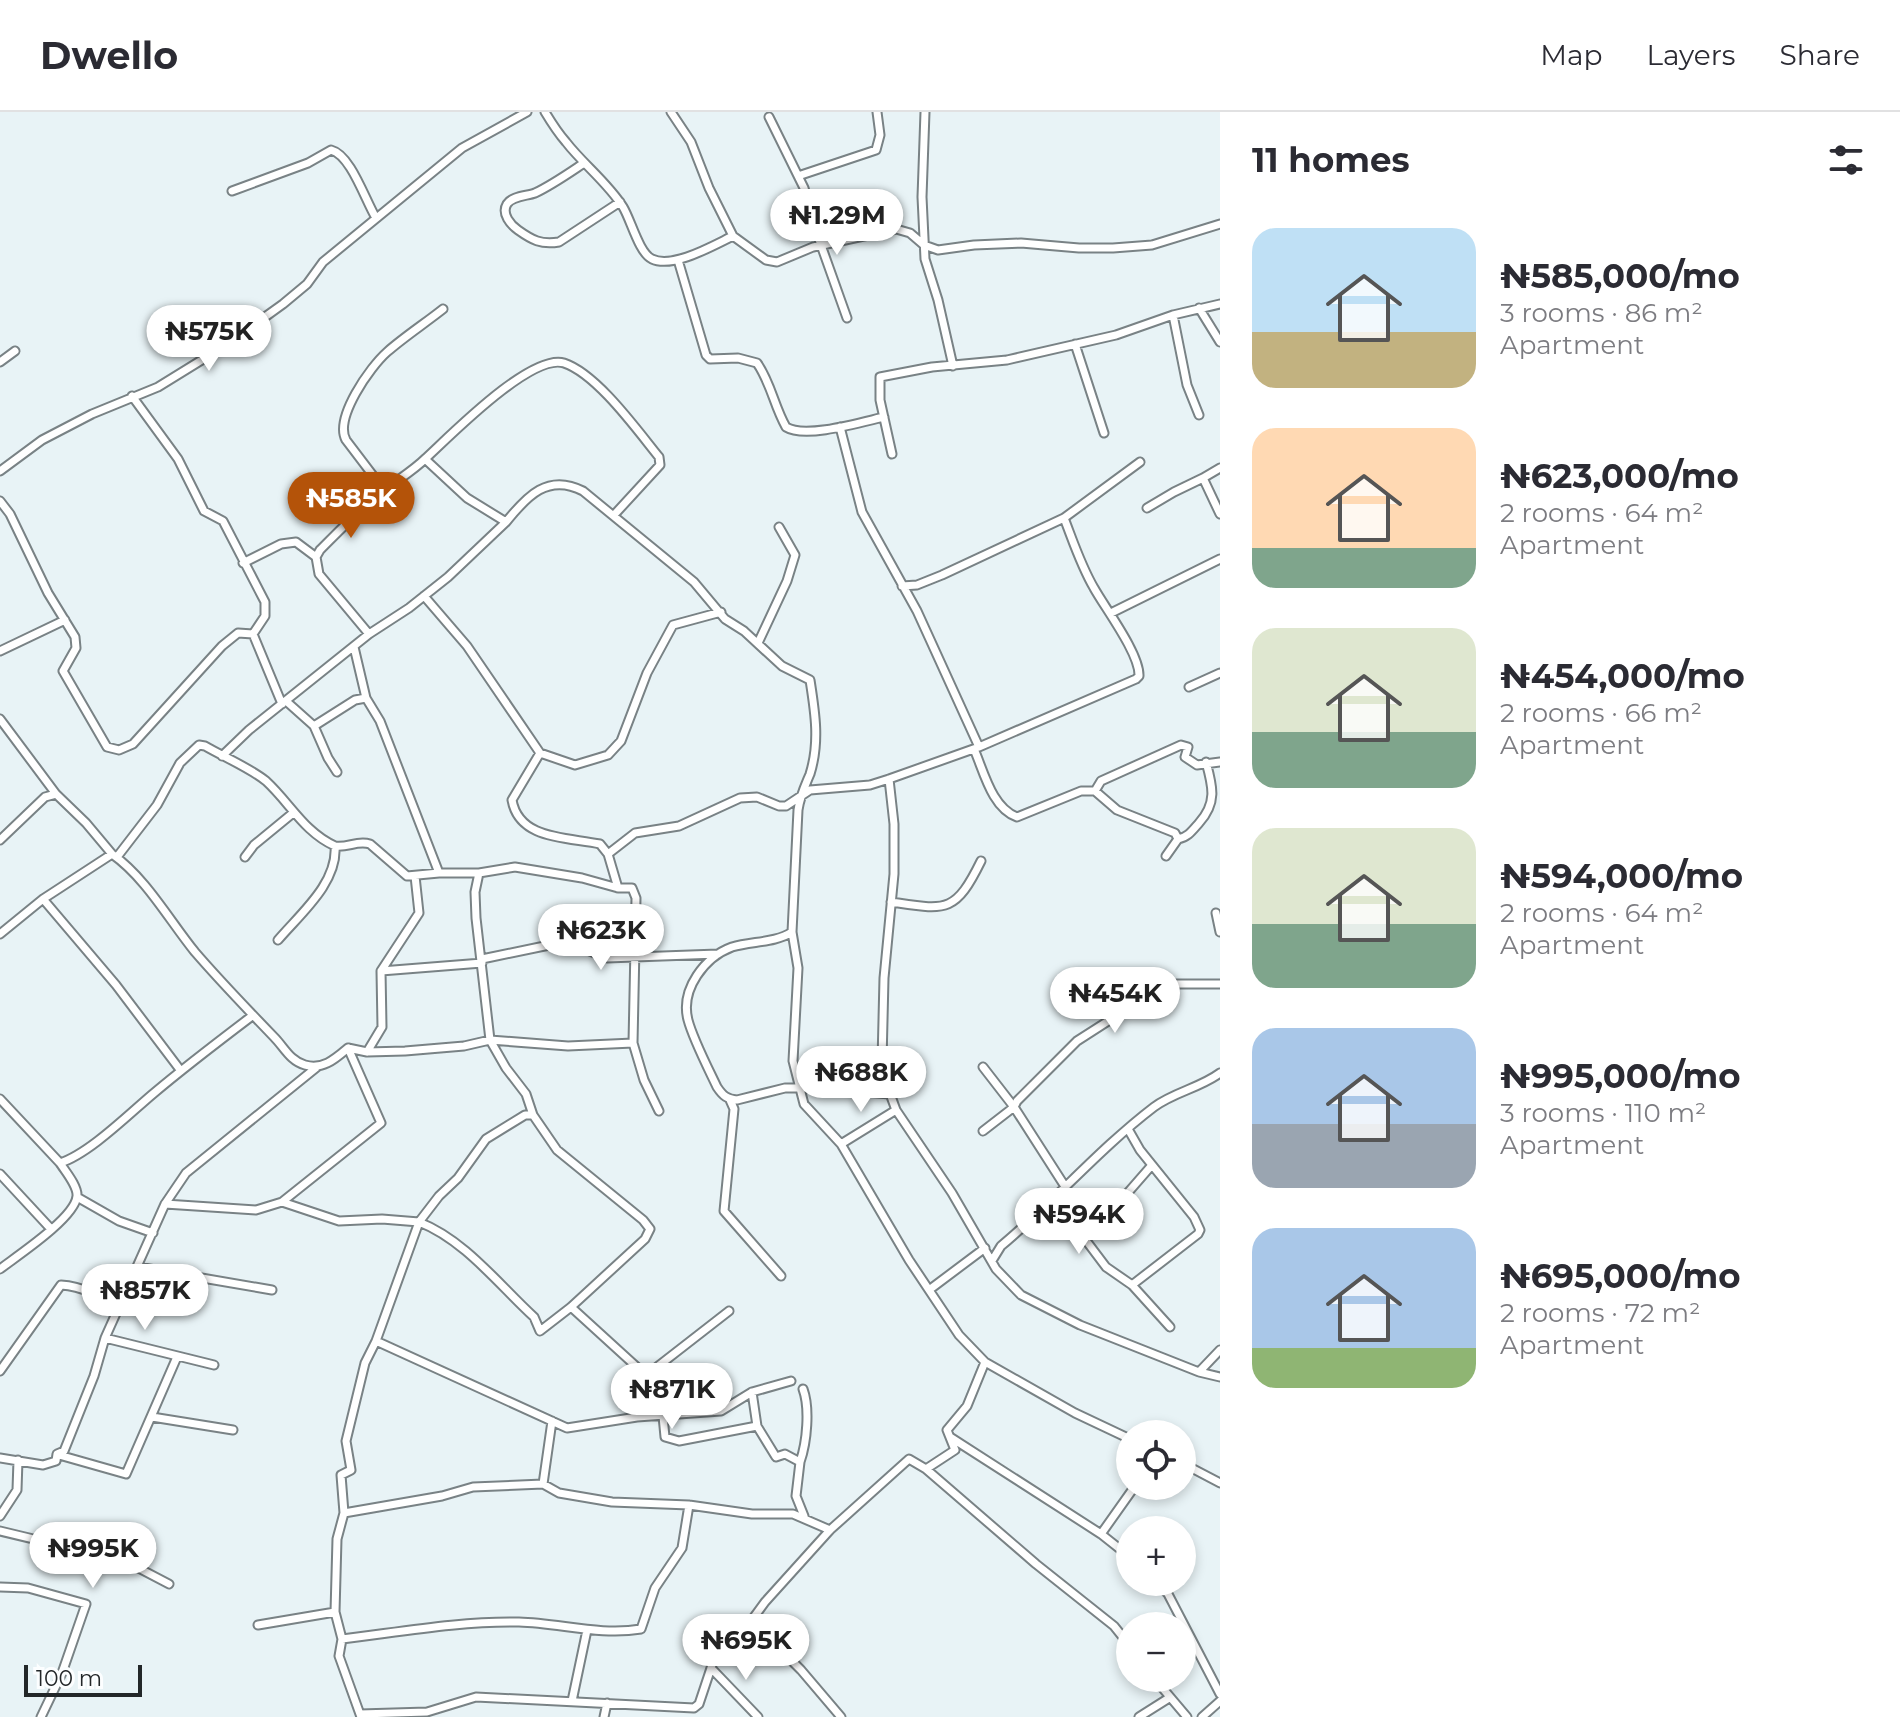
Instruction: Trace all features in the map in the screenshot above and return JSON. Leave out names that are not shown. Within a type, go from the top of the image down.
[{"type":"street","points":[[0,471],[42,440],[132,396],[158,387],[265,318],[307,284],[323,262],[462,148],[527,112]]},
{"type":"street","points":[[545,112],[564,141],[620,202],[646,255],[660,261],[678,260],[733,236]]},
{"type":"street","points":[[671,112],[691,142],[733,236],[766,260],[777,262],[821,245],[896,229],[910,233],[924,245],[938,250],[1021,243],[1113,248],[1152,245],[1220,224]]},
{"type":"street","points":[[798,176],[876,150],[880,135],[877,112]]},
{"type":"street","points":[[925,112],[922,197],[925,259],[953,366]]},
{"type":"street","points":[[769,117],[798,176],[847,318]]},
{"type":"street","points":[[232,191],[308,163],[331,150],[346,159],[376,218]]},
{"type":"street","points":[[584,163],[537,192],[510,200],[504,212],[512,226],[535,242],[559,242],[620,202]]},
{"type":"street","points":[[678,260],[706,355],[710,359],[738,358],[757,363],[769,382],[782,419],[793,431],[840,427],[884,417]]},
{"type":"street","points":[[892,454],[880,400],[880,377],[890,373],[1007,360],[1116,335],[1173,315],[1220,304]]},
{"type":"street","points":[[1199,308],[1220,342]]},
{"type":"street","points":[[384,490],[346,440],[343,423],[352,401],[374,366],[387,352],[443,309]]},
{"type":"street","points":[[1173,315],[1187,385],[1199,415]]},
{"type":"street","points":[[1075,344],[1104,433]]},
{"type":"street","points":[[0,362],[15,351]]},
{"type":"street","points":[[316,557],[341,528],[425,459],[461,423],[544,364],[563,363],[578,370],[620,408],[661,461],[614,515]]},
{"type":"street","points":[[132,396],[178,459],[204,511],[223,521],[266,607],[265,616],[253,634]]},
{"type":"street","points":[[840,427],[862,512],[917,611],[998,803],[1005,813],[1017,817],[1081,791],[1095,791],[1117,810],[1175,833],[1178,839]]},
{"type":"street","points":[[425,459],[467,498],[506,522]]},
{"type":"street","points":[[902,586],[917,585],[942,575],[1064,518],[1140,462]]},
{"type":"street","points":[[1147,508],[1220,468]]},
{"type":"street","points":[[1203,478],[1220,514]]},
{"type":"street","points":[[222,756],[249,730],[369,634],[448,577],[531,495],[561,484],[583,491],[694,582],[725,619],[758,643],[782,666],[810,680],[817,738],[810,772],[800,797],[792,932],[798,968],[793,1061],[804,1104],[841,1144],[959,1335],[985,1362],[1116,1432]]},
{"type":"street","points":[[0,501],[10,514],[48,593],[77,643],[64,667],[65,676],[75,688],[107,747],[119,750],[133,744],[222,646],[238,633],[253,634]]},
{"type":"street","points":[[867,522],[876,517]]},
{"type":"street","points":[[608,854],[635,833],[679,826],[740,798],[757,797],[786,806],[810,790],[858,786],[889,779],[976,748],[1124,686],[1139,676],[1138,664],[1111,613],[1093,587],[1064,518]]},
{"type":"street","points":[[758,643],[787,581],[795,555],[779,527]]},
{"type":"street","points":[[243,563],[281,544],[296,542],[316,557],[319,574],[369,634]]},
{"type":"street","points":[[1111,613],[1220,559]]},
{"type":"street","points":[[424,596],[467,646],[540,753],[575,765],[608,755],[621,741],[647,673],[673,625],[721,612]]},
{"type":"street","points":[[0,651],[65,620]]},
{"type":"street","points":[[253,634],[284,703],[314,726],[337,772]]},
{"type":"street","points":[[354,647],[366,698],[380,721],[439,873]]},
{"type":"street","points":[[1189,687],[1220,673]]},
{"type":"street","points":[[314,726],[355,700],[366,698]]},
{"type":"street","points":[[0,719],[56,794],[86,823],[252,1016],[288,1055],[302,1064],[317,1067]]},
{"type":"street","points":[[1095,791],[1101,781],[1181,745],[1188,747],[1185,757],[1197,765],[1220,762]]},
{"type":"street","points":[[0,934],[43,899],[114,856],[157,805],[180,763],[194,747],[205,746],[266,782],[293,813],[335,846],[363,841],[402,874],[479,873],[515,867],[582,878],[618,888],[632,888],[636,898],[633,1043],[644,1080],[659,1111]]},
{"type":"street","points":[[540,753],[512,800],[514,816],[530,830],[600,844],[608,854],[618,888]]},
{"type":"street","points":[[1166,856],[1178,839],[1186,837],[1209,812],[1214,792],[1206,762]]},
{"type":"street","points":[[889,779],[894,824],[894,874],[884,978],[882,1062],[896,1110],[993,1259],[996,1269],[1021,1295],[1080,1325],[1199,1372],[1220,1377]]},
{"type":"street","points":[[0,840],[45,797],[56,794]]},
{"type":"street","points":[[245,857],[254,845],[293,813]]},
{"type":"street","points":[[278,940],[325,883],[334,866],[335,846]]},
{"type":"street","points":[[891,902],[934,907],[957,900],[981,861]]},
{"type":"street","points":[[282,1202],[339,1221],[382,1219],[431,1226],[463,1249],[534,1317],[540,1331],[645,1239],[650,1229],[643,1220],[557,1150],[533,1115],[526,1094],[490,1040],[476,918],[475,892],[479,873]]},
{"type":"street","points":[[367,1052],[382,1027],[381,971],[419,913],[415,876]]},
{"type":"street","points":[[43,899],[116,985],[181,1071]]},
{"type":"street","points":[[1216,913],[1220,932]]},
{"type":"street","points":[[781,1276],[724,1211],[734,1109],[717,1087],[687,1019],[691,986],[700,970],[731,948],[780,938],[792,932]]},
{"type":"street","points":[[482,959],[559,943],[572,944],[607,958],[720,954]]},
{"type":"street","points":[[381,971],[482,963],[482,959]]},
{"type":"street","points":[[983,1131],[1014,1107],[1022,1095],[1077,1041],[1144,998],[1176,984],[1220,984]]},
{"type":"street","points":[[60,1163],[72,1158],[111,1129],[252,1016]]},
{"type":"street","points":[[348,1048],[367,1052],[464,1046],[490,1040],[568,1046],[633,1043]]},
{"type":"street","points":[[57,1454],[64,1451],[94,1376],[105,1338],[165,1204],[186,1173],[317,1067],[332,1062],[348,1048]]},
{"type":"street","points":[[165,1204],[256,1210],[282,1202],[381,1123],[348,1048]]},
{"type":"street","points":[[983,1067],[1014,1107],[1066,1188]]},
{"type":"street","points":[[993,1259],[1001,1246],[1128,1129],[1170,1096],[1220,1073]]},
{"type":"street","points":[[730,1100],[798,1088],[890,1094]]},
{"type":"street","points":[[0,1099],[60,1163],[77,1197],[73,1206],[51,1229],[0,1269]]},
{"type":"street","points":[[841,1144],[896,1110]]},
{"type":"street","points":[[533,1115],[525,1115],[486,1139],[458,1178],[419,1222],[376,1341],[365,1363],[346,1441],[351,1470],[341,1475],[344,1513],[337,1539],[335,1612],[342,1639],[339,1656],[361,1716],[427,1712],[476,1697],[691,1709],[699,1704],[715,1656],[738,1639],[765,1602],[830,1530],[909,1459],[926,1469],[1116,1628]]},
{"type":"street","points":[[1128,1129],[1152,1165],[1194,1217],[1199,1232],[1132,1285]]},
{"type":"street","points":[[1118,1204],[1152,1165]]},
{"type":"street","points":[[0,1174],[51,1229]]},
{"type":"street","points":[[77,1197],[119,1221],[153,1233]]},
{"type":"street","points":[[1054,1198],[1106,1267],[1132,1285],[1170,1327]]},
{"type":"street","points":[[929,1290],[985,1248]]},
{"type":"street","points":[[138,1267],[272,1290]]},
{"type":"street","points":[[0,1371],[61,1285],[101,1297],[118,1309]]},
{"type":"street","points":[[571,1307],[648,1374],[729,1311]]},
{"type":"street","points":[[105,1338],[214,1365]]},
{"type":"street","points":[[376,1341],[567,1428],[637,1417],[721,1411],[752,1392],[791,1381]]},
{"type":"street","points":[[1199,1372],[1220,1350]]},
{"type":"street","points":[[57,1454],[126,1474],[177,1357]]},
{"type":"street","points":[[926,1469],[955,1450],[947,1430],[967,1406],[985,1362]]},
{"type":"street","points":[[803,1389],[808,1403],[796,1496],[804,1516]]},
{"type":"street","points":[[752,1392],[757,1426],[776,1457],[785,1454],[800,1462]]},
{"type":"street","points":[[663,1416],[665,1437],[679,1441],[757,1426]]},
{"type":"street","points":[[152,1417],[233,1430]]},
{"type":"street","points":[[543,1484],[552,1421]]},
{"type":"street","points":[[950,1437],[1116,1546]]},
{"type":"street","points":[[0,1458],[43,1465],[56,1461],[57,1454]]},
{"type":"street","points":[[0,1516],[17,1490],[18,1460]]},
{"type":"street","points":[[1196,1470],[1220,1483]]},
{"type":"street","points":[[344,1513],[442,1496],[473,1487],[543,1484],[559,1493],[612,1502],[689,1505],[732,1513],[793,1514],[804,1516],[830,1530]]},
{"type":"street","points":[[1101,1534],[1125,1500]]},
{"type":"street","points":[[342,1639],[491,1622],[581,1627],[587,1630],[641,1629],[655,1588],[682,1548],[689,1505]]},
{"type":"street","points":[[0,1531],[125,1561],[169,1584]]},
{"type":"street","points":[[0,1587],[28,1588],[86,1604],[62,1673],[41,1717]]},
{"type":"street","points":[[1169,1596],[1220,1694]]},
{"type":"street","points":[[258,1625],[335,1612]]},
{"type":"street","points":[[751,1620],[801,1670],[841,1717]]},
{"type":"street","points":[[572,1701],[587,1630]]},
{"type":"street","points":[[711,1668],[758,1717]]},
{"type":"street","points":[[1164,1692],[1187,1717]]},
{"type":"street","points":[[1139,1717],[1169,1698]]},
{"type":"street","points":[[1202,1717],[1220,1701]]},
{"type":"street","points":[[604,1717],[607,1703]]}]
